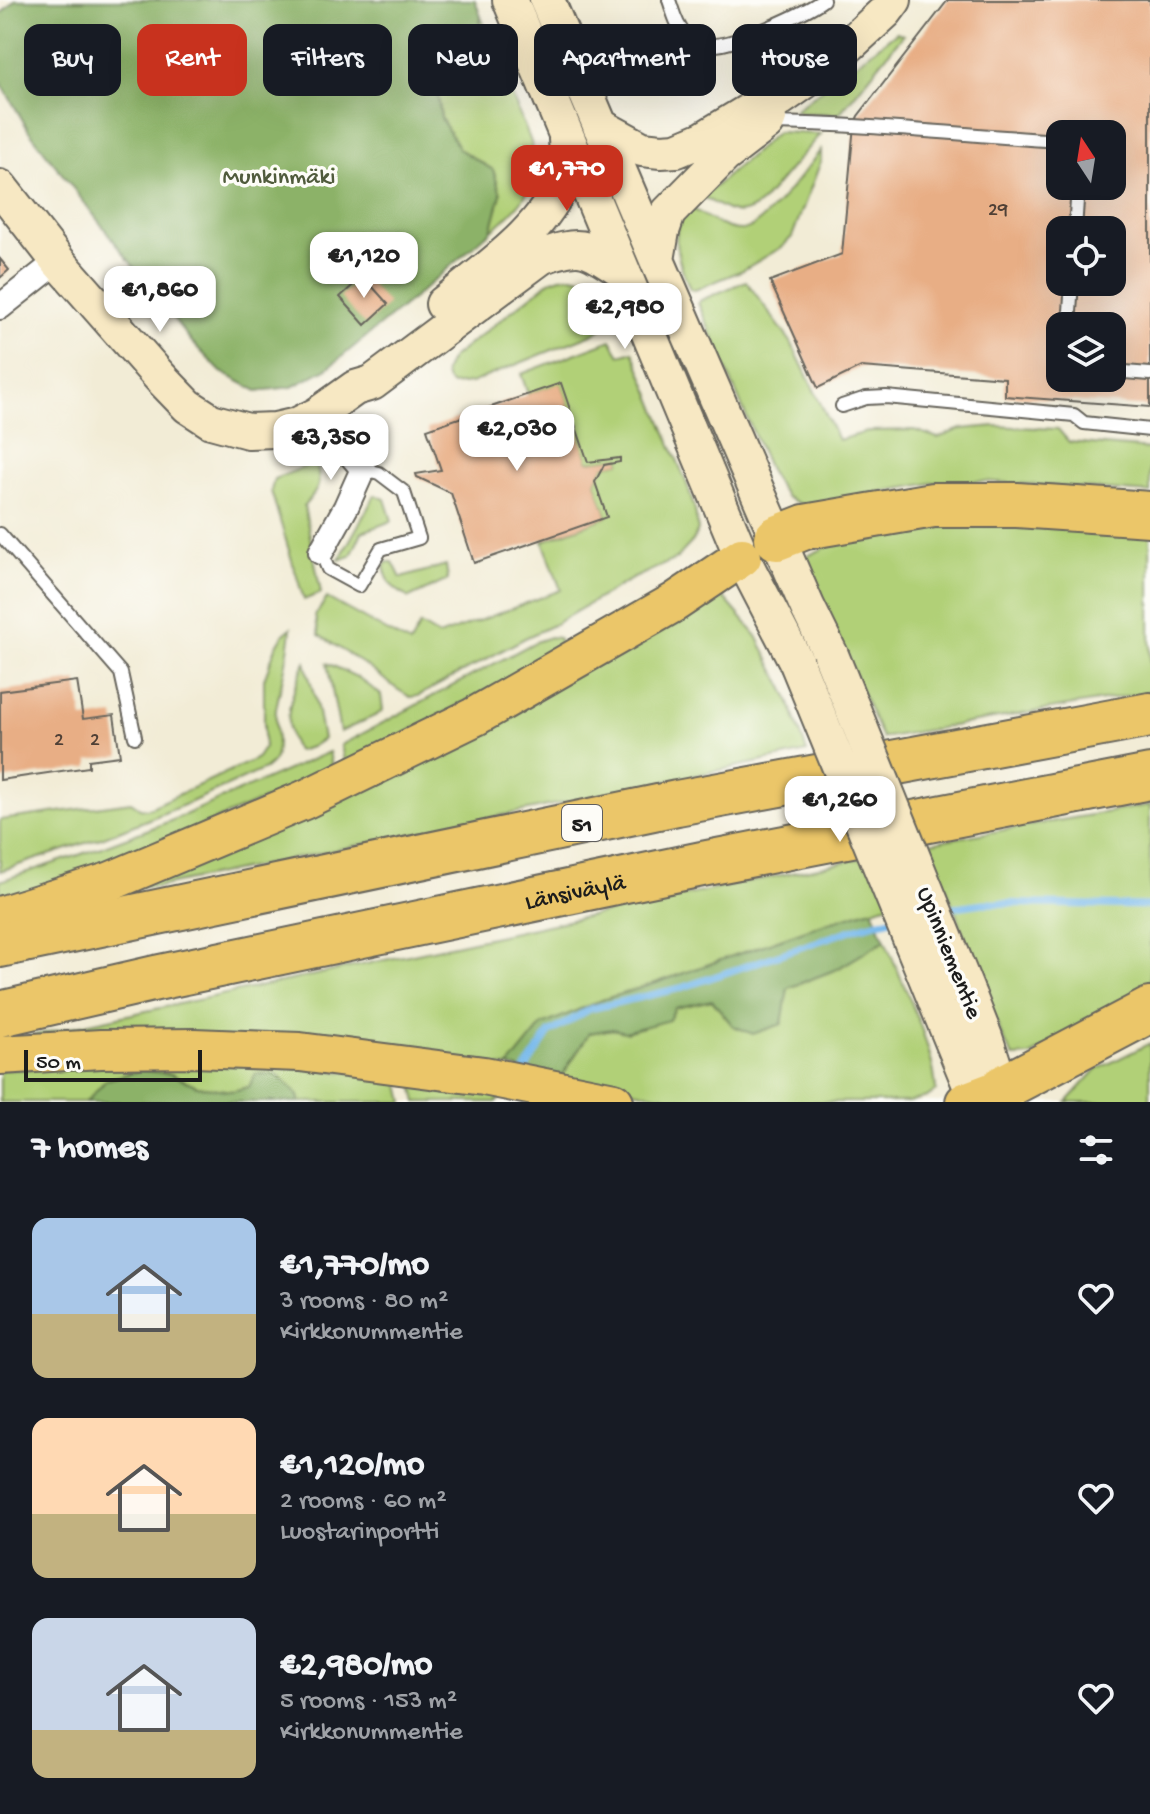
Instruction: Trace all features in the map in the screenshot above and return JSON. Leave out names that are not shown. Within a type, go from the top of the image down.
[{"type":"highway","points":[[760,548],[805,527],[933,505],[1017,505],[1150,514]]},
{"type":"highway","name":"51","points":[[0,945],[677,803],[1150,715]]},
{"type":"highway","name":"Länsiväylä","points":[[0,1014],[156,978],[687,867],[1150,777]]},
{"type":"highway","points":[[985,1098],[1150,1010]]},
{"type":"main road","points":[[510,0],[622,270],[760,548]]},
{"type":"main road","points":[[547,0],[657,260],[760,548]]},
{"type":"main road","points":[[657,260],[668,213],[724,156],[780,117],[824,68],[894,0]]},
{"type":"main road","points":[[600,126],[642,149],[661,151],[677,150],[703,139],[749,111],[780,117]]},
{"type":"main road","points":[[355,388],[361,370],[523,238],[552,202],[565,176],[568,156],[565,134]]},
{"type":"main road","points":[[0,187],[58,261],[188,406],[211,421],[248,431],[297,425],[355,388],[372,383],[541,257],[571,247],[589,249],[622,270]]},
{"type":"main road","points":[[0,916],[109,882],[304,800],[474,717],[675,602],[760,548]]},
{"type":"main road","name":"Upinniementie","points":[[760,548],[831,655],[953,999]]},
{"type":"main road","name":"Upinniementie","points":[[760,548],[797,663],[953,999],[985,1037],[985,1098]]},
{"type":"main road","points":[[0,1055],[194,1048],[300,1052],[484,1076],[614,1102]]},
{"type":"street","points":[[0,307],[58,261]]},
{"type":"street","points":[[317,415],[363,469],[321,552]]},
{"type":"lane","points":[[669,0],[685,34],[711,45],[729,43],[808,11],[823,0]]},
{"type":"lane","points":[[780,117],[885,129],[1046,140]]},
{"type":"lane","points":[[1126,372],[1150,374]]},
{"type":"lane","points":[[842,406],[866,398],[886,397],[1074,415],[1084,423],[1150,430]]},
{"type":"lane","points":[[321,552],[328,569],[359,586],[381,549],[419,538],[404,492],[379,473],[363,469]]},
{"type":"lane","points":[[0,534],[121,673],[135,737]]},
{"type":"green space","name":"Munkinmäki","points":[[15,0],[475,0],[481,17],[479,24],[408,24],[408,96],[438,96],[441,118],[459,149],[493,170],[501,194],[491,231],[328,368],[292,387],[257,391],[221,372],[191,341],[29,131],[0,81],[0,15]]},
{"type":"green space","points":[[897,32],[903,35],[857,92],[857,63]]},
{"type":"green space","points":[[438,96],[513,96],[534,151],[534,175],[526,194],[514,210],[491,231],[501,194],[493,170],[459,149],[441,118]]},
{"type":"green space","points":[[813,96],[854,96],[839,114],[800,113],[795,110]]},
{"type":"green space","points":[[777,132],[820,134],[754,208],[732,212],[703,197]]},
{"type":"green space","points":[[821,150],[821,161],[792,237],[782,247],[743,270],[695,290],[690,289],[677,247],[676,236],[683,216],[691,208],[735,230],[751,227],[773,209]]},
{"type":"green space","points":[[572,276],[591,282],[606,295],[613,306],[603,310],[609,324],[471,383],[452,385],[446,379],[445,372],[452,358],[550,281]]},
{"type":"green space","points":[[746,281],[791,342],[838,440],[871,431],[914,430],[938,438],[961,429],[995,426],[1058,429],[1069,442],[1150,449],[1150,493],[982,481],[938,482],[814,505],[800,504],[786,497],[770,472],[698,303]]},
{"type":"green space","points":[[611,340],[620,355],[633,351],[695,510],[698,530],[693,541],[676,559],[632,579],[418,696],[410,697],[397,689],[319,635],[315,616],[327,598],[410,644],[420,625],[439,636],[561,590],[543,541],[607,517],[595,482],[604,465],[620,462],[620,458],[588,462],[561,384],[528,394],[521,374]]},
{"type":"green space","points":[[312,464],[317,466],[319,484],[304,506],[321,593],[304,600],[271,491],[274,479]]},
{"type":"green space","points":[[375,495],[385,499],[392,521],[362,532],[351,556],[339,560]]},
{"type":"green space","points":[[959,525],[1150,527],[1150,692],[882,738],[803,558],[837,542]]},
{"type":"green space","points":[[387,562],[393,562],[401,578],[446,565],[448,580],[409,598],[389,582],[384,566]]},
{"type":"green space","points":[[720,593],[757,636],[787,695],[807,752],[157,887],[133,887]]},
{"type":"green space","points":[[291,628],[276,709],[276,754],[274,761],[265,769],[104,837],[0,871],[0,820],[131,802],[147,809],[256,759],[264,747],[264,679],[276,647]]},
{"type":"green space","points":[[558,638],[560,642],[505,681],[345,765],[341,745],[535,642]]},
{"type":"green space","points":[[305,662],[323,739],[297,751],[291,740],[288,718]]},
{"type":"green space","points":[[327,663],[359,678],[381,695],[383,710],[340,732]]},
{"type":"green space","points":[[329,752],[333,771],[85,874],[0,902],[0,881],[173,820]]},
{"type":"green space","points":[[1150,805],[1150,994],[1030,1056],[1013,1057],[1001,1034],[946,887],[826,923],[602,1000],[508,1067],[20,1038],[945,840]]},
{"type":"green space","points":[[872,909],[885,940],[837,969],[788,988],[782,1024],[753,1034],[733,1026],[712,1000],[675,1008],[669,1020],[625,1032],[613,1029],[589,1033],[561,1077],[508,1067],[542,1025],[602,1000]]},
{"type":"green space","points":[[885,940],[930,1054],[936,1091],[927,1097],[909,1102],[698,1102],[562,1077],[589,1033],[613,1029],[625,1032],[668,1020],[675,1008],[712,1000],[733,1026],[788,988],[837,969]]},
{"type":"green space","points":[[1150,1043],[1150,1102],[1067,1102],[1096,1070]]},
{"type":"green space","points":[[216,1062],[398,1076],[404,1102],[300,1102],[297,1094],[249,1087],[232,1091],[197,1086],[170,1074],[106,1080],[86,1102],[0,1102],[0,1070]]},
{"type":"green space","points":[[141,1070],[171,1074],[197,1086],[232,1091],[249,1087],[255,1074],[277,1074],[297,1094],[300,1102],[86,1102],[106,1080]]},
{"type":"green space","points":[[412,1081],[504,1093],[496,1102],[417,1102]]},
{"type":"building","points":[[948,0],[1150,0],[1150,407],[1005,396],[1005,378],[861,367],[818,388],[770,281],[842,254],[854,125]]},
{"type":"building","points":[[0,259],[9,270],[0,278]]},
{"type":"building","points":[[363,276],[388,304],[365,325],[340,297]]},
{"type":"building","points":[[561,383],[588,462],[620,458],[620,462],[604,465],[595,482],[607,517],[474,563],[451,493],[417,477],[416,474],[441,470],[427,429]]},
{"type":"building","points":[[77,681],[83,719],[114,715],[120,756],[89,760],[89,767],[0,780],[0,691]]},
{"type":"waterway","points":[[942,909],[984,903],[1150,906]]},
{"type":"waterway","points":[[524,1071],[549,1033],[590,1009],[681,988],[891,919]]}]
